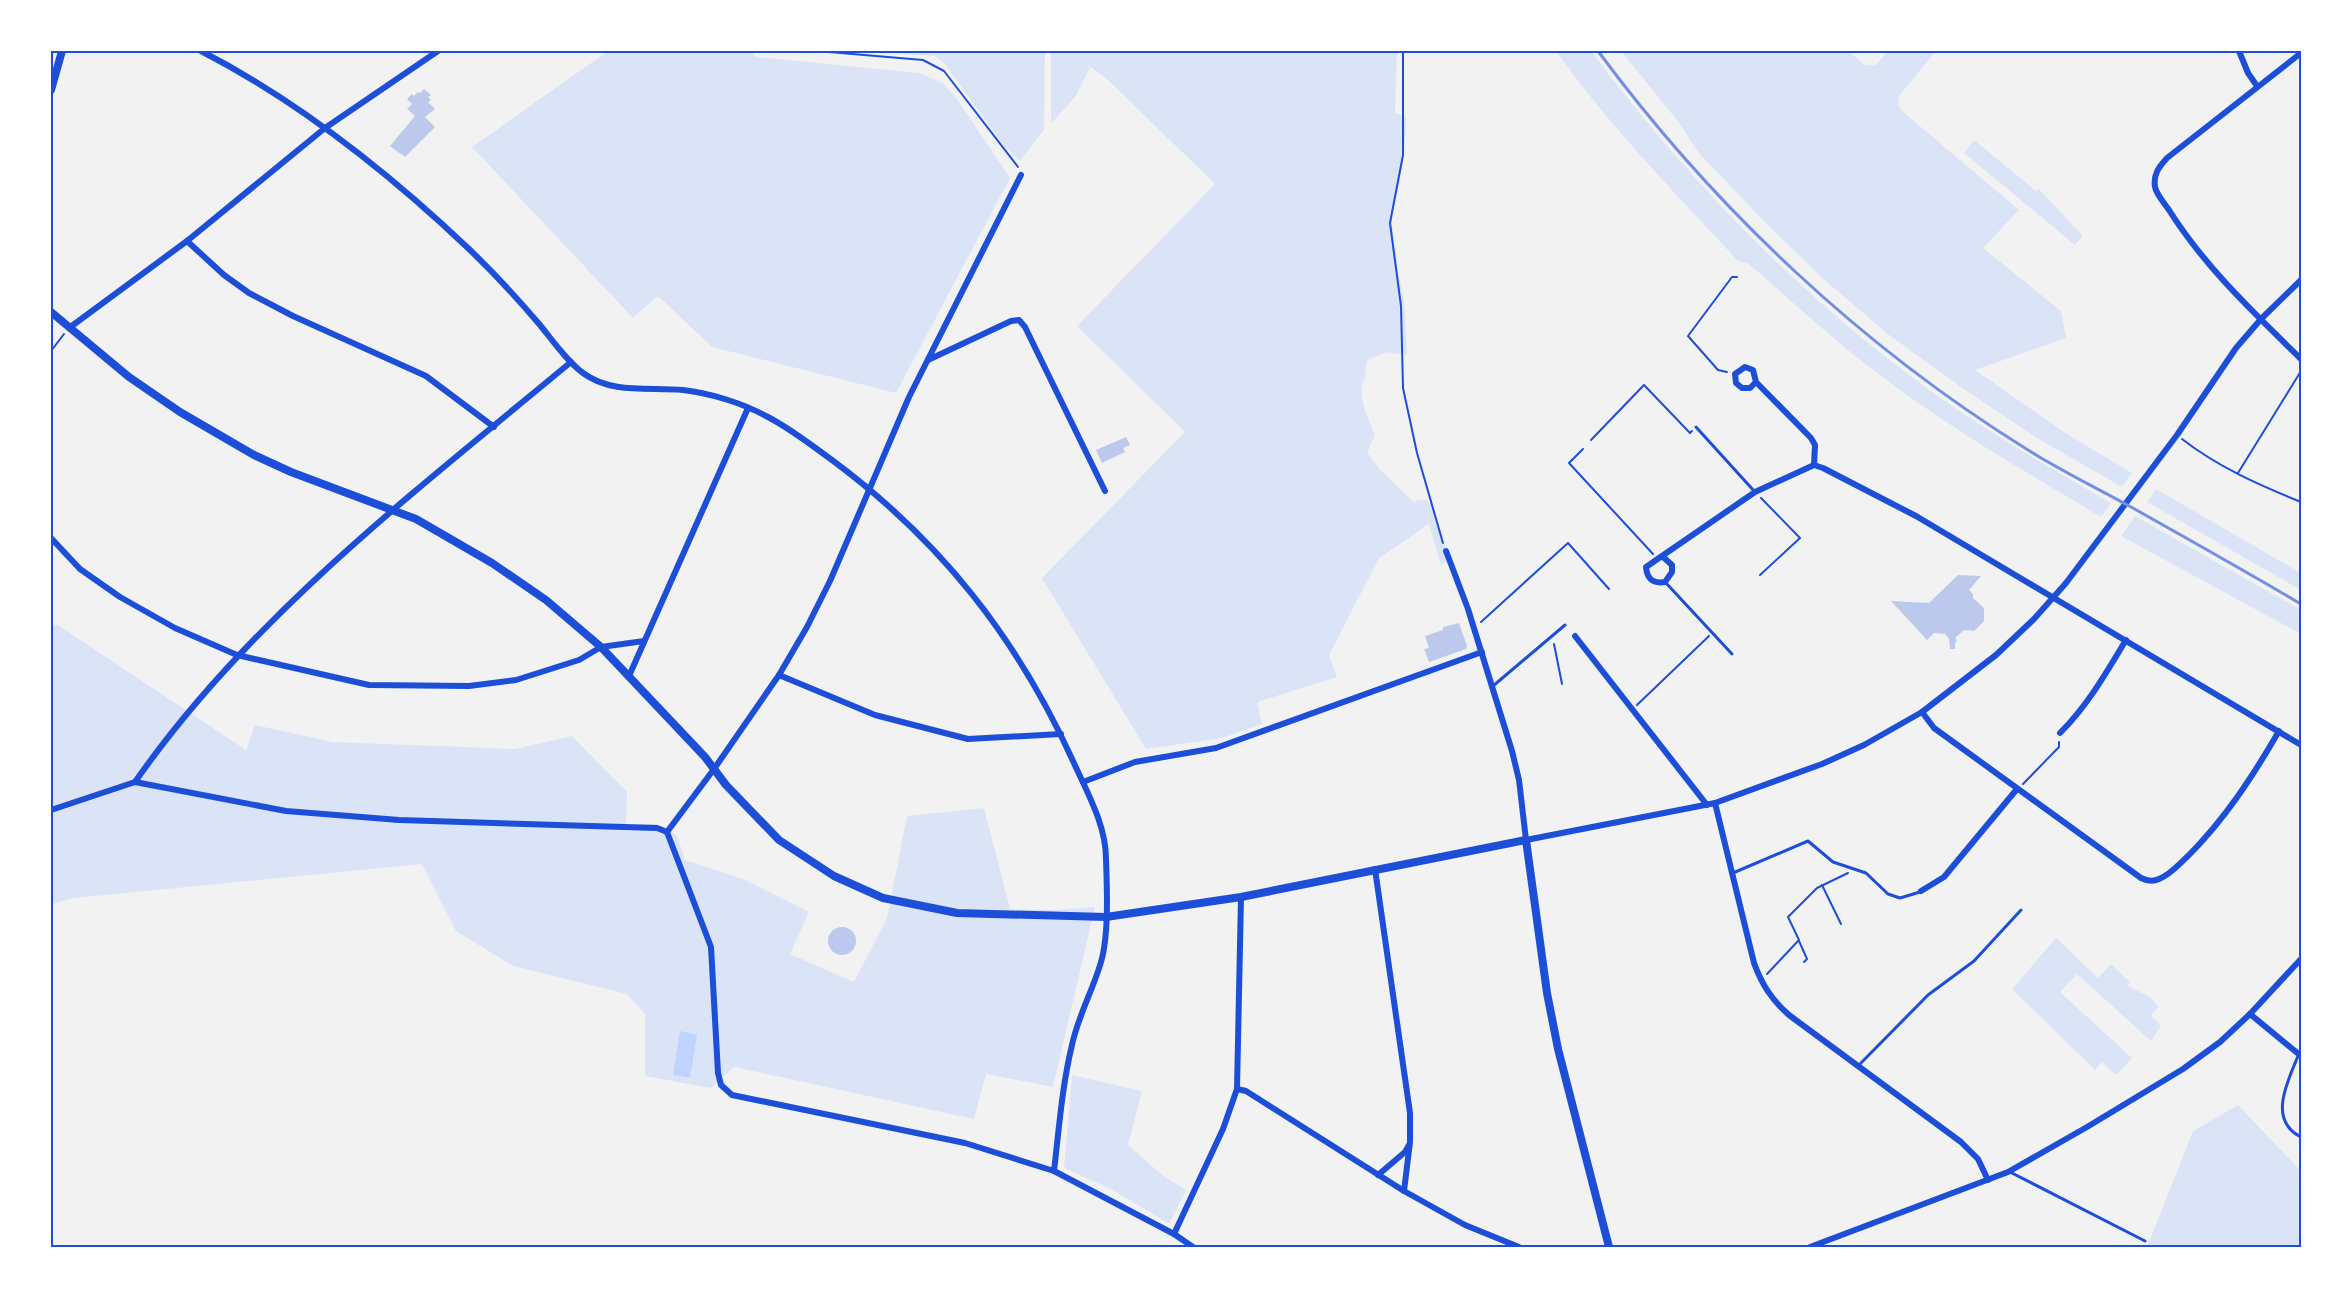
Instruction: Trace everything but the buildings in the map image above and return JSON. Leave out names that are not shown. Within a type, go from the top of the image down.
[{"type":"street","points":[[51,90],[62,51]]},
{"type":"street","points":[[201,51],[255,81],[325,128],[375,166],[470,250],[519,301],[572,362],[597,382],[618,387],[699,392],[765,415],[800,436],[871,489],[941,558],[989,615],[1025,666],[1061,734],[1098,817],[1106,853],[1106,917],[1102,959],[1072,1043],[1054,1171]]},
{"type":"street","points":[[69,328],[187,241],[325,128],[438,51]]},
{"type":"street","points":[[2239,51],[2248,73],[2257,86]]},
{"type":"street","points":[[2301,53],[2167,158],[2157,170],[2155,188],[2180,227],[2212,269],[2301,358]]},
{"type":"street","points":[[667,832],[779,675],[831,581],[896,426],[1021,175]]},
{"type":"street","points":[[187,241],[224,275],[249,293],[286,313],[426,376],[494,427]]},
{"type":"street","points":[[51,312],[129,377],[180,412],[254,455],[324,486],[394,510],[440,532],[492,563],[546,600],[601,647],[705,757],[779,840],[834,876],[883,898],[957,913],[1106,917],[1241,897],[1707,805],[1822,764],[1863,745],[1922,712],[1996,655],[2053,598],[2177,435],[2229,358],[2261,319],[2301,280]]},
{"type":"street","points":[[927,360],[1011,321],[1019,320],[1025,327],[1105,491]]},
{"type":"street","points":[[135,782],[164,741],[237,655],[394,510],[572,362]]},
{"type":"street","points":[[1756,382],[1750,388],[1742,388],[1736,383],[1735,374],[1741,368],[1749,368],[1756,373],[1756,382],[1811,438],[1815,445],[1814,465]]},
{"type":"street","points":[[629,676],[748,408]]},
{"type":"street","points":[[1660,557],[1672,565],[1670,578],[1658,583],[1651,581],[1646,574],[1646,567],[1660,557],[1755,492],[1814,465],[1916,516],[2301,745]]},
{"type":"street","points":[[51,538],[80,568],[120,597],[175,628],[237,655],[369,685],[469,686],[516,680],[579,660],[601,647],[644,641]]},
{"type":"street","points":[[1446,551],[1475,628],[1519,780],[1547,993],[1570,1099],[1609,1247]]},
{"type":"street","points":[[1575,636],[1707,805]]},
{"type":"street","points":[[2060,733],[2078,715],[2098,688],[2126,640]]},
{"type":"street","points":[[1083,782],[1135,762],[1216,748],[1482,652]]},
{"type":"street","points":[[779,675],[875,715],[968,739],[1061,734]]},
{"type":"street","points":[[1922,712],[1934,728],[2141,879],[2157,880],[2174,869],[2217,825],[2253,774],[2279,731]]},
{"type":"street","points":[[51,810],[135,782],[286,811],[399,820],[657,828],[667,832],[711,947],[718,1073],[721,1085],[732,1095],[965,1143],[1054,1171],[1173,1234],[1193,1247]]},
{"type":"street","points":[[1921,891],[1944,877],[2017,789]]},
{"type":"street","points":[[1715,803],[1754,963],[1760,980],[1770,997],[1789,1015],[1961,1142],[1978,1159],[1988,1180]]},
{"type":"street","points":[[1375,869],[1410,1113],[1410,1142],[1404,1191]]},
{"type":"street","points":[[1173,1234],[1223,1129],[1237,1089],[1241,897]]},
{"type":"street","points":[[1810,1247],[2008,1172],[2183,1069],[2220,1042],[2250,1014],[2301,959]]},
{"type":"street","points":[[2250,1014],[2300,1055]]},
{"type":"street","points":[[1237,1089],[1246,1091],[1404,1191],[1465,1225],[1519,1247]]},
{"type":"street","points":[[1378,1175],[1404,1152],[1410,1142]]},
{"type":"street","points":[[1832,1239],[1834,1247]]},
{"type":"lane","points":[[1696,427],[1755,492]]},
{"type":"lane","points":[[1665,582],[1732,654]]},
{"type":"lane","points":[[1493,687],[1564,625]]},
{"type":"lane","points":[[1732,873],[1808,841],[1833,862],[1866,873],[1888,894],[1900,898],[1921,891]]},
{"type":"lane","points":[[1858,1066],[1928,995],[1974,961],[2020,910]]},
{"type":"lane","points":[[2300,1055],[2281,1104],[2285,1120],[2295,1134],[2301,1137]]},
{"type":"lane","points":[[2008,1172],[2145,1240]]},
{"type":"path","points":[[817,51],[923,60],[938,66],[951,79],[1002,150],[1020,170],[1021,175]]},
{"type":"path","points":[[1403,51],[1402,155],[1390,223],[1401,306],[1403,388],[1417,453],[1446,551]]},
{"type":"path","points":[[1735,374],[1718,370],[1688,336],[1732,277],[1737,277]]},
{"type":"path","points":[[51,351],[69,328]]},
{"type":"path","points":[[2238,474],[2301,371]]},
{"type":"path","points":[[1591,440],[1644,385],[1690,433],[1696,427]]},
{"type":"path","points":[[2177,435],[2205,457],[2301,502]]},
{"type":"path","points":[[1583,449],[1569,463],[1660,557]]},
{"type":"path","points":[[1755,492],[1800,538],[1760,575]]},
{"type":"path","points":[[1475,628],[1568,543],[1609,589]]},
{"type":"path","points":[[1549,637],[1556,646],[1562,684]]},
{"type":"path","points":[[1633,709],[1708,637]]},
{"type":"path","points":[[2017,789],[2059,747],[2060,733]]},
{"type":"path","points":[[1803,962],[1807,959],[1788,917],[1817,888],[1855,870]]},
{"type":"path","points":[[1822,885],[1841,924]]},
{"type":"path","points":[[1766,975],[1799,940]]},
{"type":"shaded area","points":[[608,51],[748,51],[757,57],[919,73],[943,83],[957,99],[1010,178],[896,393],[712,347],[658,296],[633,318],[472,147]]},
{"type":"shaded area","points":[[857,51],[1045,51],[1044,130],[1020,161],[1004,146],[944,63],[935,56]]},
{"type":"shaded area","points":[[1051,51],[1397,51],[1395,113],[1406,117],[1405,145],[1400,181],[1391,216],[1404,300],[1407,355],[1386,352],[1368,360],[1362,398],[1375,435],[1367,452],[1379,469],[1414,502],[1426,500],[1434,508],[1449,559],[1441,565],[1429,524],[1379,558],[1329,655],[1337,677],[1257,702],[1262,724],[1222,738],[1146,749],[1042,578],[1185,432],[1077,326],[1215,184],[1108,80],[1087,64],[1090,68],[1075,97],[1051,124]]},
{"type":"shaded area","points":[[1556,51],[1591,51],[1670,150],[1757,243],[1803,287],[1901,369],[1952,406],[1991,432],[2111,503],[2101,517],[1921,405],[1839,343],[1749,264],[1738,261],[1621,133]]},
{"type":"shaded area","points":[[1621,51],[1848,51],[1865,65],[1876,65],[1888,51],[1936,51],[1899,96],[1898,103],[1901,110],[2019,210],[1983,248],[2061,311],[2066,338],[1975,370],[2067,434],[2132,473],[2122,487],[2037,438],[1961,387],[1889,335],[1821,277],[1698,152],[1680,124]]},
{"type":"shaded area","points":[[1974,140],[2036,191],[2039,189],[2083,236],[2075,245],[1964,153]]},
{"type":"shaded area","points":[[2156,489],[2301,573],[2301,590],[2147,502]]},
{"type":"shaded area","points":[[2135,516],[2301,610],[2301,634],[2121,536]]},
{"type":"shaded area","points":[[58,625],[246,750],[255,725],[333,742],[515,749],[572,736],[627,792],[626,824],[657,824],[677,835],[685,860],[743,879],[809,912],[790,954],[854,982],[887,918],[907,816],[984,808],[1010,909],[1052,910],[1095,907],[1053,1087],[986,1074],[974,1119],[734,1067],[711,1088],[645,1076],[645,1014],[627,994],[513,966],[456,931],[422,864],[74,898],[51,904],[51,626]]},
{"type":"shaded area","points":[[2056,938],[2098,978],[2111,964],[2130,982],[2127,986],[2150,997],[2159,1007],[2151,1015],[2161,1026],[2151,1041],[2077,974],[2060,992],[2132,1058],[2116,1075],[2102,1062],[2095,1070],[2012,989]]},
{"type":"shaded area","points":[[1072,1075],[1142,1091],[1128,1145],[1162,1175],[1186,1190],[1170,1222],[1168,1223],[1111,1189],[1064,1168]]},
{"type":"shaded area","points":[[2238,1105],[2301,1171],[2301,1247],[2147,1247],[2193,1131]]},
{"type":"water","points":[[680,1031],[697,1035],[690,1078],[673,1075]]},
{"type":"railway","points":[[1598,51],[1643,109],[1741,219],[1794,271],[1907,366],[1967,410],[2041,458],[2301,604]]}]
